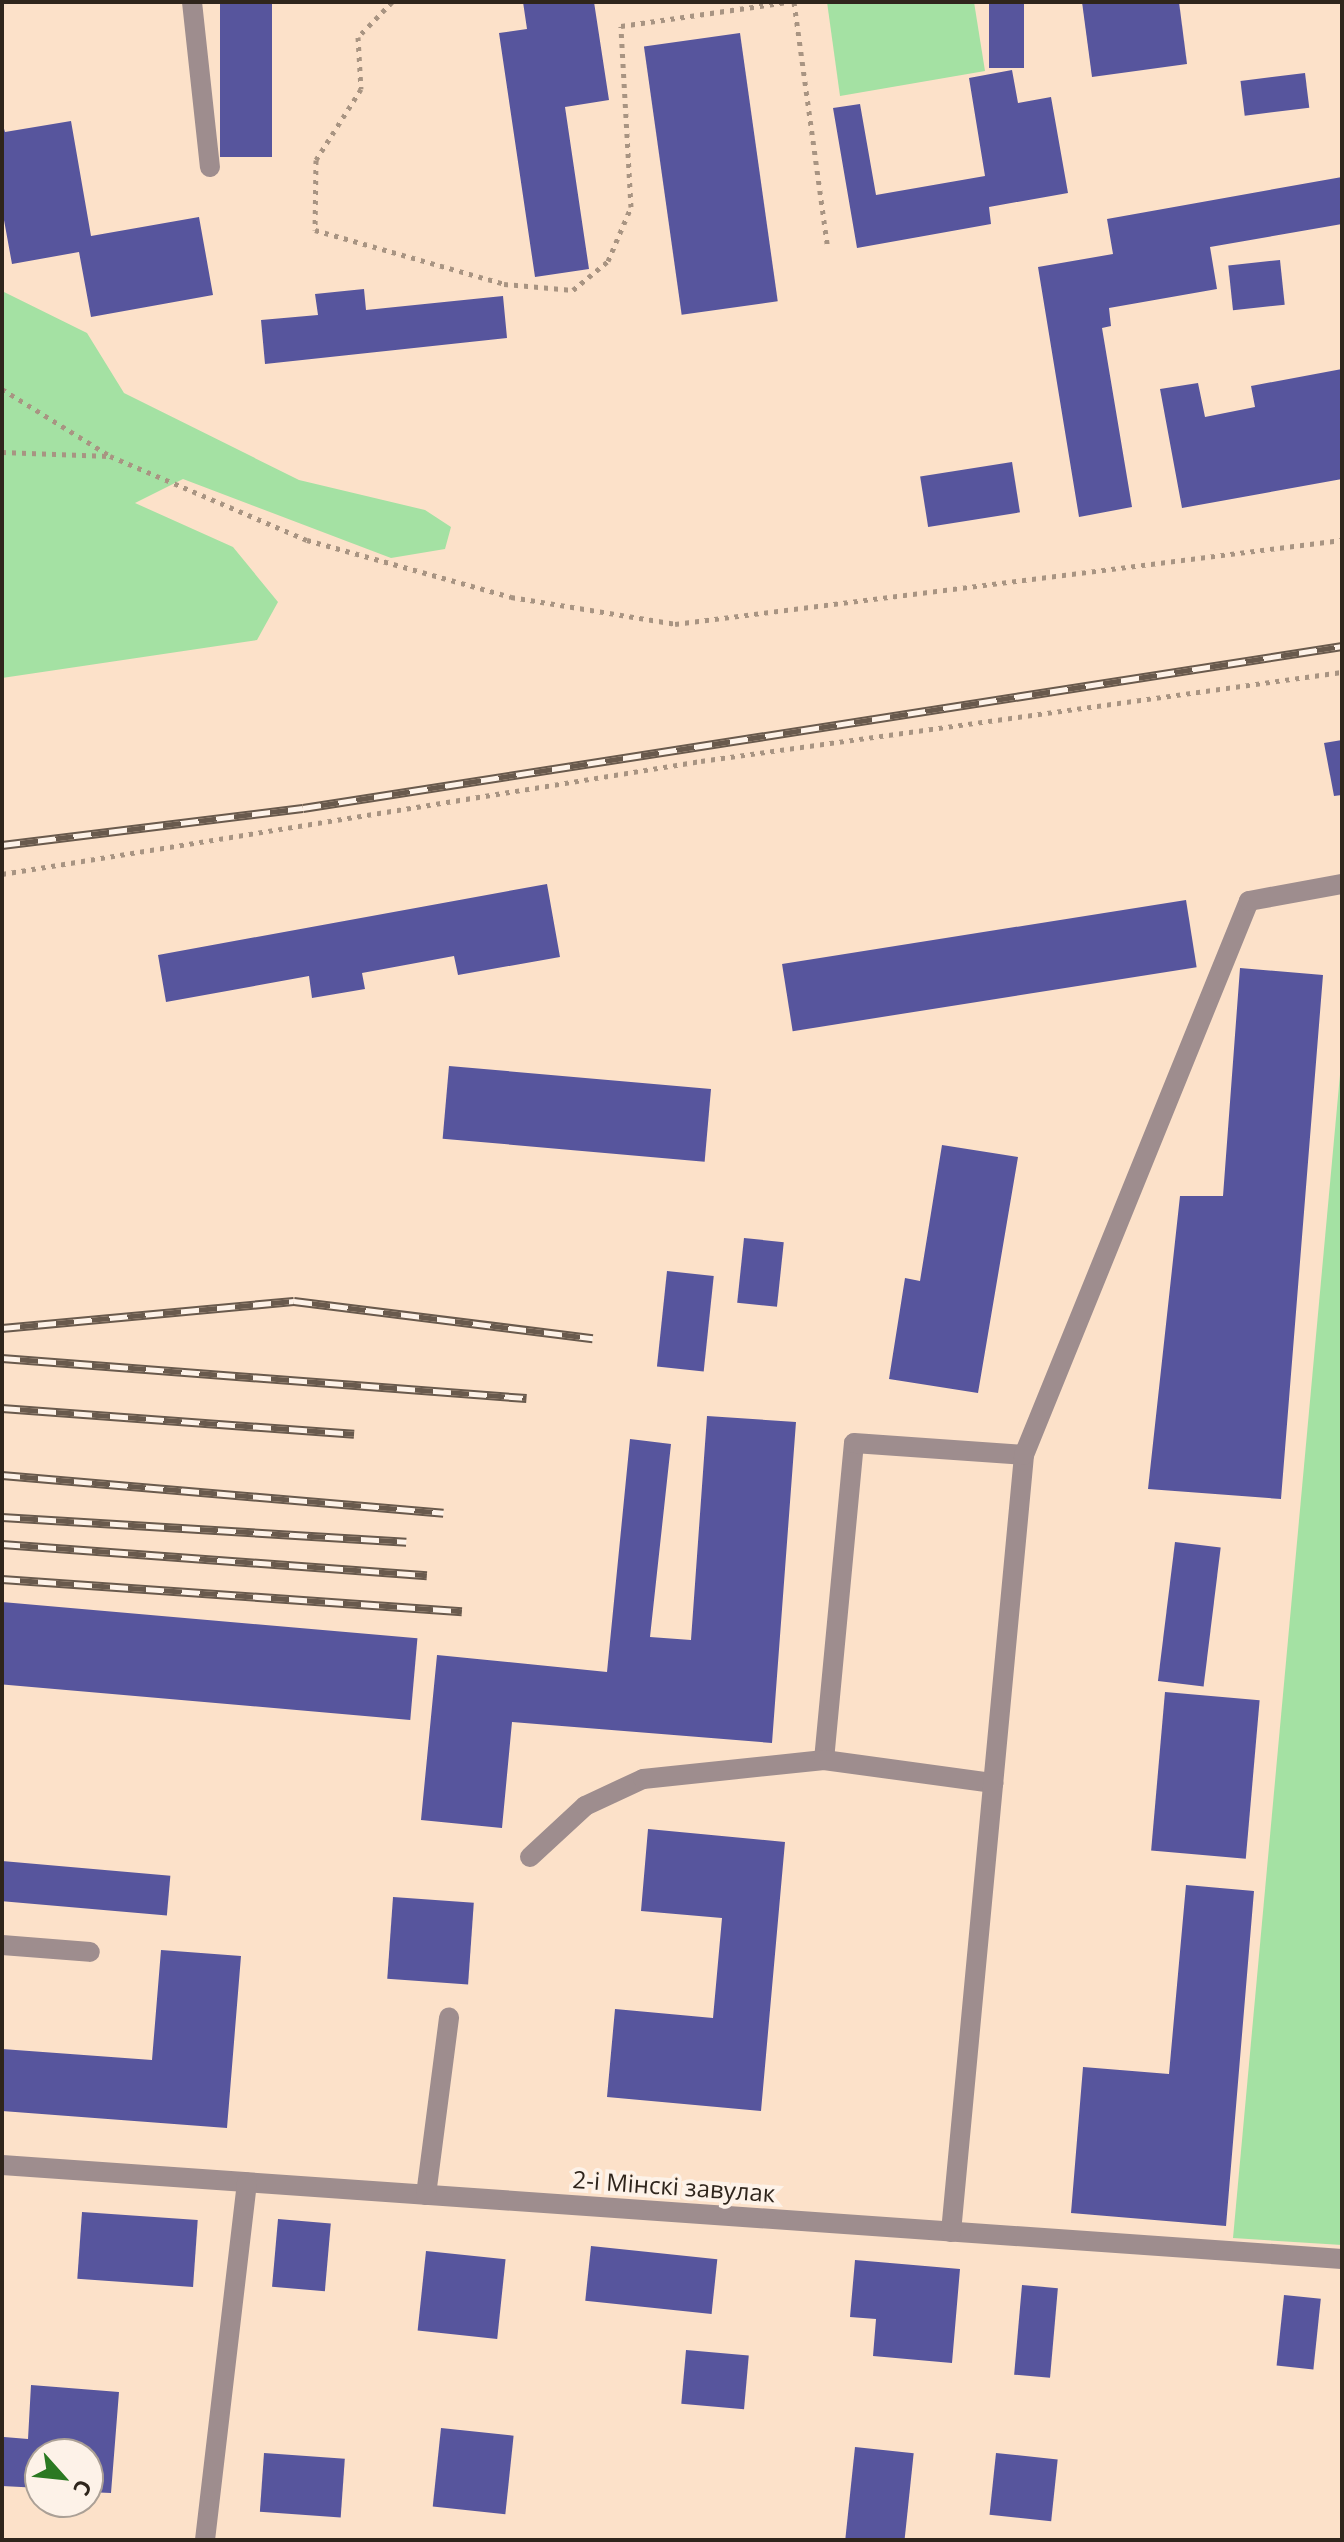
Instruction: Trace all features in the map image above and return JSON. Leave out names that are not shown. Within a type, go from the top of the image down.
[{"type":"street","points":[[192,2],[210,167]]},
{"type":"street","points":[[951,2232],[1024,1455],[1249,901],[1342,884]]},
{"type":"street","points":[[824,1760],[854,1443],[1024,1455]]},
{"type":"street","points":[[530,1857],[585,1806],[643,1779],[824,1760],[993,1783]]},
{"type":"street","points":[[2,1945],[90,1952]]},
{"type":"street","points":[[426,2195],[449,2017]]},
{"type":"street","name":"2-і Мінскі завулак","points":[[2,2165],[1342,2259]]},
{"type":"street","points":[[205,2540],[247,2182]]},
{"type":"path","points":[[392,2],[358,37],[361,89],[316,160],[315,230],[504,284],[573,290],[608,261],[631,207],[621,26],[787,2]]},
{"type":"path","points":[[794,2],[827,244]]},
{"type":"path","points":[[2,389],[110,456],[307,540],[511,597],[675,624],[1342,540]]},
{"type":"path","points":[[2,452],[110,456]]},
{"type":"path","points":[[2,874],[701,761],[1342,672]]},
{"type":"green space","points":[[827,2],[974,2],[985,71],[840,96]]},
{"type":"green space","points":[[2,291],[87,333],[124,393],[299,480],[425,510],[451,527],[445,549],[391,558],[183,479],[135,503],[233,547],[278,602],[257,640],[2,678]]},
{"type":"green space","points":[[1342,1053],[1342,2245],[1233,2238]]},
{"type":"building","points":[[220,2],[272,2],[272,157],[220,157]]},
{"type":"building","points":[[523,2],[594,2],[609,100],[565,107],[589,269],[535,277],[499,33],[527,29]]},
{"type":"building","points":[[989,2],[1024,2],[1024,68],[989,68]]},
{"type":"building","points":[[1082,2],[1179,2],[1187,64],[1092,77]]},
{"type":"building","points":[[740,33],[778,301],[682,315],[644,46]]},
{"type":"building","points":[[1012,70],[1018,103],[1051,97],[1068,193],[989,207],[991,224],[857,248],[833,108],[860,104],[876,195],[985,176],[969,78]]},
{"type":"building","points":[[1305,73],[1309,108],[1245,116],[1240,81]]},
{"type":"building","points":[[71,121],[91,236],[199,217],[213,295],[91,317],[79,252],[12,264],[2,209],[2,122],[5,132]]},
{"type":"building","points":[[1342,177],[1342,224],[1210,247],[1217,289],[1109,308],[1111,326],[1102,328],[1132,507],[1079,517],[1038,267],[1113,254],[1107,219]]},
{"type":"building","points":[[1280,260],[1285,305],[1233,310],[1228,265]]},
{"type":"building","points":[[364,289],[366,310],[503,296],[507,338],[265,364],[261,320],[318,315],[315,294]]},
{"type":"building","points":[[1342,369],[1342,479],[1182,508],[1160,389],[1198,383],[1205,417],[1255,407],[1251,386]]},
{"type":"building","points":[[1012,462],[1020,512],[928,527],[920,477]]},
{"type":"building","points":[[1342,740],[1342,795],[1334,796],[1324,743]]},
{"type":"building","points":[[547,884],[560,957],[458,975],[454,956],[362,973],[365,989],[312,998],[309,976],[166,1002],[158,955]]},
{"type":"building","points":[[1186,900],[1197,967],[793,1031],[782,964]]},
{"type":"building","points":[[1240,968],[1323,975],[1281,1499],[1148,1489],[1180,1196],[1223,1196]]},
{"type":"building","points":[[449,1066],[711,1089],[705,1162],[443,1139]]},
{"type":"building","points":[[942,1145],[1018,1157],[978,1393],[889,1379],[905,1278],[920,1281]]},
{"type":"building","points":[[744,1238],[784,1242],[777,1307],[737,1303]]},
{"type":"building","points":[[667,1271],[714,1276],[704,1371],[657,1366]]},
{"type":"building","points":[[707,1416],[796,1422],[772,1743],[512,1722],[502,1828],[421,1820],[437,1655],[607,1672],[630,1439],[671,1444],[650,1637],[691,1640]]},
{"type":"building","points":[[1175,1542],[1221,1548],[1204,1687],[1158,1681]]},
{"type":"building","points":[[2,1602],[417,1638],[410,1720],[2,1684]]},
{"type":"building","points":[[1165,1692],[1260,1700],[1246,1859],[1151,1850]]},
{"type":"building","points":[[648,1829],[785,1842],[761,2111],[607,2097],[615,2009],[713,2018],[722,1918],[641,1911]]},
{"type":"building","points":[[2,1861],[170,1876],[167,1916],[2,1901]]},
{"type":"building","points":[[1186,1885],[1254,1891],[1226,2226],[1071,2213],[1083,2067],[1169,2074]]},
{"type":"building","points":[[393,1897],[474,1903],[468,1984],[387,1979]]},
{"type":"building","points":[[161,1950],[241,1956],[227,2128],[2,2111],[2,2049],[152,2060]]},
{"type":"building","points":[[82,2212],[198,2220],[193,2287],[77,2279]]},
{"type":"building","points":[[278,2219],[331,2224],[325,2291],[272,2287]]},
{"type":"building","points":[[591,2246],[717,2259],[712,2314],[585,2301]]},
{"type":"building","points":[[426,2251],[506,2259],[497,2339],[418,2331]]},
{"type":"building","points":[[855,2260],[960,2269],[952,2363],[873,2356],[876,2319],[850,2317]]},
{"type":"building","points":[[1022,2285],[1058,2288],[1050,2378],[1014,2375]]},
{"type":"building","points":[[1284,2295],[1321,2299],[1313,2369],[1277,2366]]},
{"type":"building","points":[[686,2350],[749,2355],[744,2409],[681,2404]]},
{"type":"building","points":[[31,2385],[119,2392],[111,2493],[104,2493],[104,2438],[28,2438]]},
{"type":"building","points":[[441,2428],[514,2436],[505,2514],[433,2507]]},
{"type":"building","points":[[4,2437],[24,2439],[24,2487],[2,2486]]},
{"type":"building","points":[[855,2447],[914,2453],[905,2540],[845,2540]]},
{"type":"building","points":[[264,2453],[345,2459],[341,2518],[260,2512]]},
{"type":"building","points":[[996,2453],[1058,2459],[1051,2521],[990,2515]]},
{"type":"railway","points":[[2,845],[303,808],[1342,646]]},
{"type":"railway","points":[[2,1328],[294,1301],[593,1338]]},
{"type":"railway","points":[[2,1358],[526,1398]]},
{"type":"railway","points":[[2,1408],[354,1434]]},
{"type":"railway","points":[[2,1475],[443,1513]]},
{"type":"railway","points":[[2,1517],[406,1542]]},
{"type":"railway","points":[[2,1544],[427,1575]]},
{"type":"railway","points":[[2,1579],[462,1611]]}]
